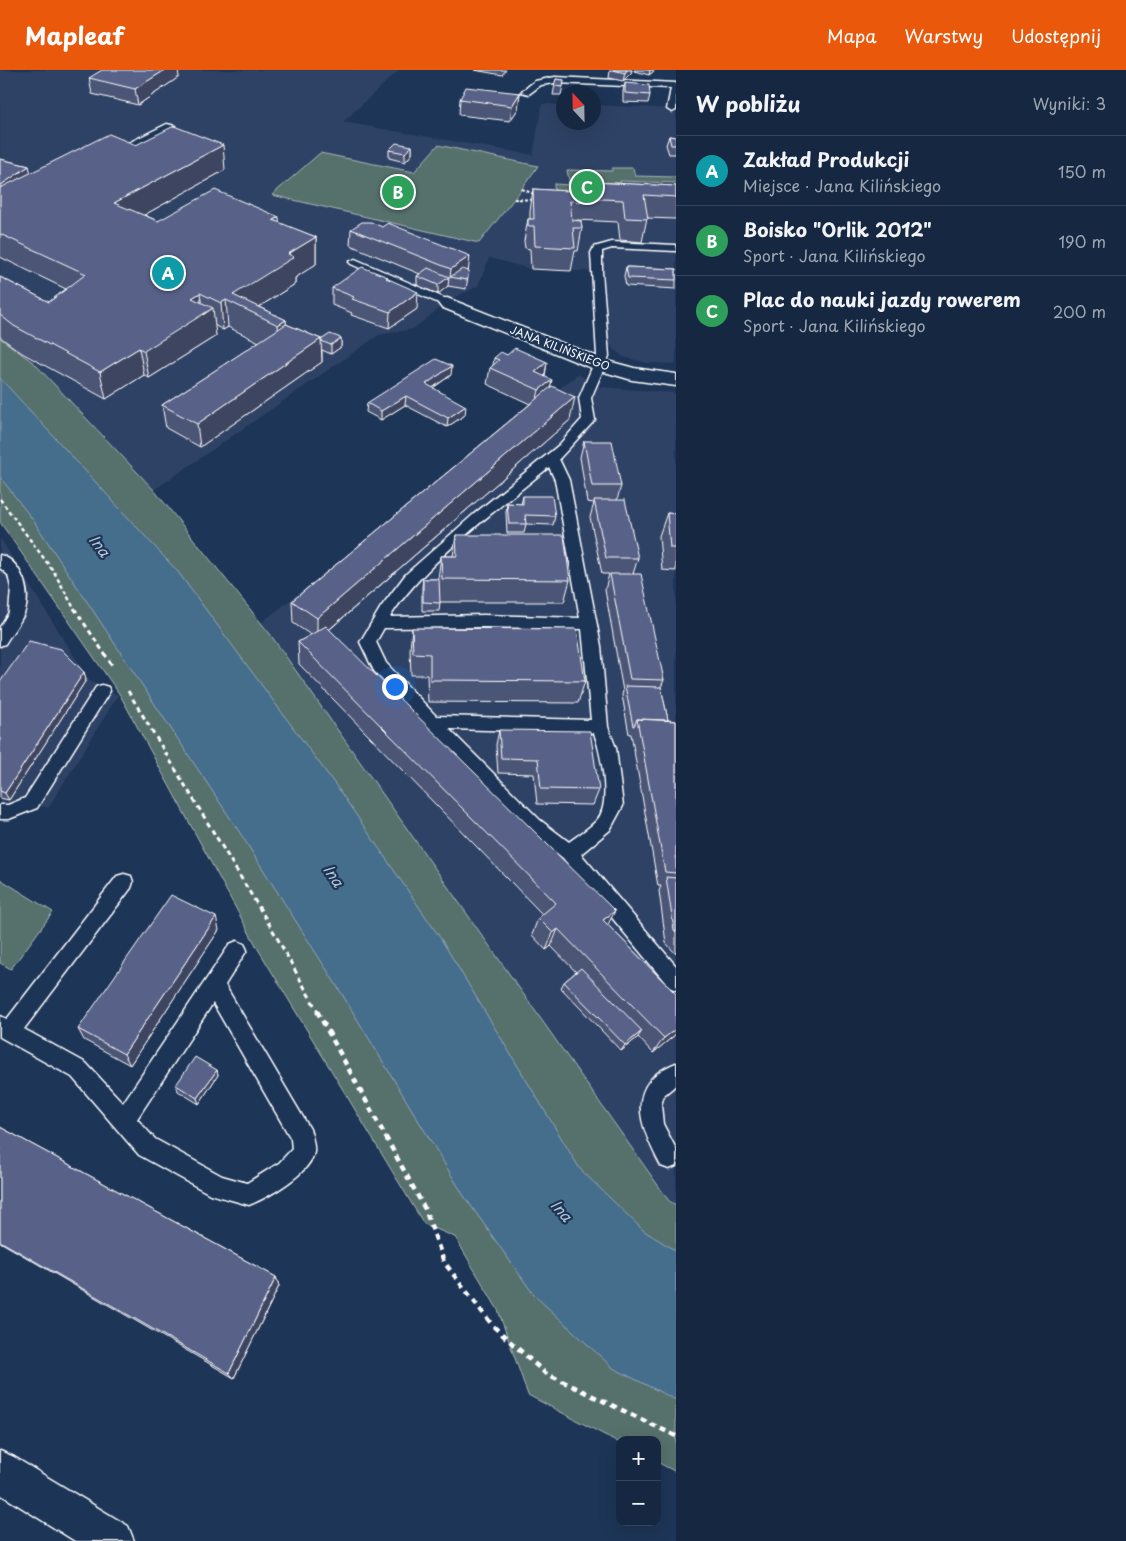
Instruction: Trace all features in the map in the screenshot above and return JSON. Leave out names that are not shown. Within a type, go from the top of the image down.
[{"type":"street","name":"JANA KILIŃSKIEGO","points":[[447,303],[601,364],[632,374],[676,380]]},
{"type":"street","points":[[0,1471],[113,1541]]},
{"type":"lane","points":[[526,92],[538,83],[555,80],[676,87],[673,93],[672,109]]},
{"type":"lane","points":[[103,157],[170,126]]},
{"type":"lane","points":[[675,248],[612,245],[598,249],[596,253],[596,272],[603,356],[585,398],[589,420],[564,448],[462,532],[411,578],[378,623],[368,642],[380,667],[431,722],[534,825],[569,853],[676,981]]},
{"type":"lane","points":[[355,262],[447,303]]},
{"type":"lane","points":[[552,458],[562,480],[593,646],[600,727],[608,748],[614,806],[604,825],[569,853]]},
{"type":"lane","points":[[462,532],[477,539]]},
{"type":"lane","points":[[555,540],[573,538]]},
{"type":"lane","points":[[0,560],[14,573],[18,588],[17,612],[0,640]]},
{"type":"lane","points":[[378,623],[484,621],[588,624]]},
{"type":"lane","points":[[0,812],[9,812],[30,803],[102,691]]},
{"type":"lane","points":[[431,722],[600,727]]},
{"type":"lane","points":[[124,882],[5,1029],[79,1070],[148,1148],[218,1186],[249,1194],[287,1171],[302,1153],[302,1136],[214,985]]},
{"type":"lane","points":[[124,1120],[237,950]]},
{"type":"lane","points":[[669,1158],[657,1138],[649,1107],[657,1088],[676,1073]]},
{"type":"path","points":[[514,199],[542,199],[522,189]]},
{"type":"path","points":[[0,499],[54,572],[67,598],[114,668]]},
{"type":"path","points":[[124,684],[275,934],[425,1209],[444,1262],[493,1326],[545,1373],[676,1436]]},
{"type":"shaded area","points":[[0,70],[399,70],[343,122],[533,155],[542,104],[556,105],[556,130],[601,130],[601,105],[676,109],[676,364],[648,363],[623,357],[608,344],[604,272],[531,269],[489,258],[478,286],[450,300],[413,329],[379,335],[154,490],[22,353],[0,337]]},
{"type":"shaded area","points":[[578,374],[601,387],[676,393],[676,1205],[669,1201],[261,623]]},
{"type":"shaded area","points":[[0,538],[90,681],[118,695],[49,807],[0,804]]},
{"type":"green space","points":[[438,145],[538,166],[479,243],[272,195],[320,153],[414,172]]},
{"type":"green space","points":[[612,168],[633,168],[635,176],[676,177],[676,183],[620,181],[621,188],[555,200],[554,184],[570,185],[567,170],[612,171]]},
{"type":"green space","points":[[0,338],[34,363],[154,490],[270,634],[669,1201],[676,1205],[676,1472],[661,1464],[661,1436],[616,1436],[616,1441],[528,1395],[498,1310],[455,1237],[424,1224],[258,949],[120,695],[0,522]]},
{"type":"green space","points":[[0,879],[53,912],[11,969],[0,963]]},
{"type":"water","name":"Ina","points":[[0,378],[178,572],[337,787],[441,939],[580,1169],[644,1231],[676,1251],[676,1400],[613,1368],[534,1295],[464,1196],[342,994],[240,833],[33,520],[0,477]]},
{"type":"building","points":[[102,70],[165,70],[135,89],[89,78]]},
{"type":"building","points":[[613,70],[627,70],[625,73]]},
{"type":"building","points":[[556,79],[564,80],[563,85],[554,86]]},
{"type":"building","points":[[625,83],[649,85],[650,95],[625,93]]},
{"type":"building","points":[[466,87],[520,93],[512,106],[460,99]]},
{"type":"building","points":[[174,126],[223,145],[114,203],[158,221],[215,190],[279,217],[273,220],[316,237],[288,254],[294,257],[233,295],[286,320],[278,325],[226,300],[221,303],[200,293],[192,298],[213,308],[144,351],[139,348],[100,372],[14,326],[0,315],[0,277],[49,302],[86,274],[0,234],[0,188],[109,134],[136,145]]},
{"type":"building","points":[[669,136],[676,137],[676,145],[671,145]]},
{"type":"building","points":[[396,143],[412,146],[405,153],[389,150]]},
{"type":"building","points":[[0,159],[29,166],[1,185]]},
{"type":"building","points":[[569,181],[676,186],[676,197],[644,195],[648,219],[625,218],[623,200],[581,198],[581,202],[570,201],[572,220],[581,221],[582,228],[573,228],[575,248],[535,246],[534,226],[528,226],[528,219],[534,219],[533,189],[569,191]]},
{"type":"building","points":[[362,222],[371,222],[382,227],[388,223],[470,256],[451,269],[351,229]]},
{"type":"building","points":[[362,267],[418,292],[390,312],[352,299],[354,297],[332,288]]},
{"type":"building","points":[[626,267],[676,269],[676,280],[628,278]]},
{"type":"building","points":[[428,268],[449,277],[438,285],[417,276]]},
{"type":"building","points":[[462,269],[469,271],[467,280],[450,277]]},
{"type":"building","points":[[286,324],[321,339],[197,424],[162,405]]},
{"type":"building","points":[[330,334],[341,338],[331,345],[321,341]]},
{"type":"building","points":[[515,348],[547,362],[535,372],[552,380],[539,390],[490,368],[499,360],[494,358],[501,352],[507,355]]},
{"type":"building","points":[[436,359],[452,366],[426,384],[466,406],[448,418],[406,396],[381,411],[367,403]]},
{"type":"building","points":[[552,386],[575,397],[317,618],[292,601]]},
{"type":"building","points":[[584,441],[612,441],[621,486],[592,486]]},
{"type":"building","points":[[523,496],[552,496],[555,516],[525,515],[526,524],[509,524],[507,503],[523,504]]},
{"type":"building","points":[[594,500],[625,500],[638,558],[606,558]]},
{"type":"building","points":[[667,513],[676,514],[676,548],[670,548]]},
{"type":"building","points":[[456,535],[564,535],[570,580],[442,579],[441,556],[457,556]]},
{"type":"building","points":[[610,574],[641,574],[664,680],[630,679]]},
{"type":"building","points":[[423,579],[439,579],[440,603],[423,602]]},
{"type":"building","points":[[326,626],[615,911],[603,920],[676,994],[676,1029],[664,1038],[558,929],[553,933],[538,918],[556,903],[298,642]]},
{"type":"building","points":[[412,628],[577,629],[585,681],[430,680],[430,654],[413,653]]},
{"type":"building","points":[[29,641],[61,649],[84,672],[5,793],[0,791],[0,682]]},
{"type":"building","points":[[625,686],[661,687],[668,720],[637,719],[633,726]]},
{"type":"building","points":[[637,719],[676,721],[676,873],[665,872]]},
{"type":"building","points":[[499,730],[590,731],[599,790],[541,789],[538,759],[501,758]]},
{"type":"building","points":[[666,877],[676,878],[676,932],[674,930]]},
{"type":"building","points":[[171,895],[216,917],[124,1054],[78,1029]]},
{"type":"building","points":[[581,968],[642,1031],[625,1045],[564,982]]},
{"type":"building","points":[[195,1057],[217,1070],[197,1098],[176,1085]]},
{"type":"building","points":[[0,1127],[276,1277],[229,1373],[0,1241]]},
{"type":"place","name":"Plac do nauki jazdy rowerem","points":[[587,187]]},
{"type":"place","name":"Boisko \"Orlik 2012\"","points":[[398,192]]},
{"type":"place","name":"Zakład Produkcji","points":[[168,273]]}]
